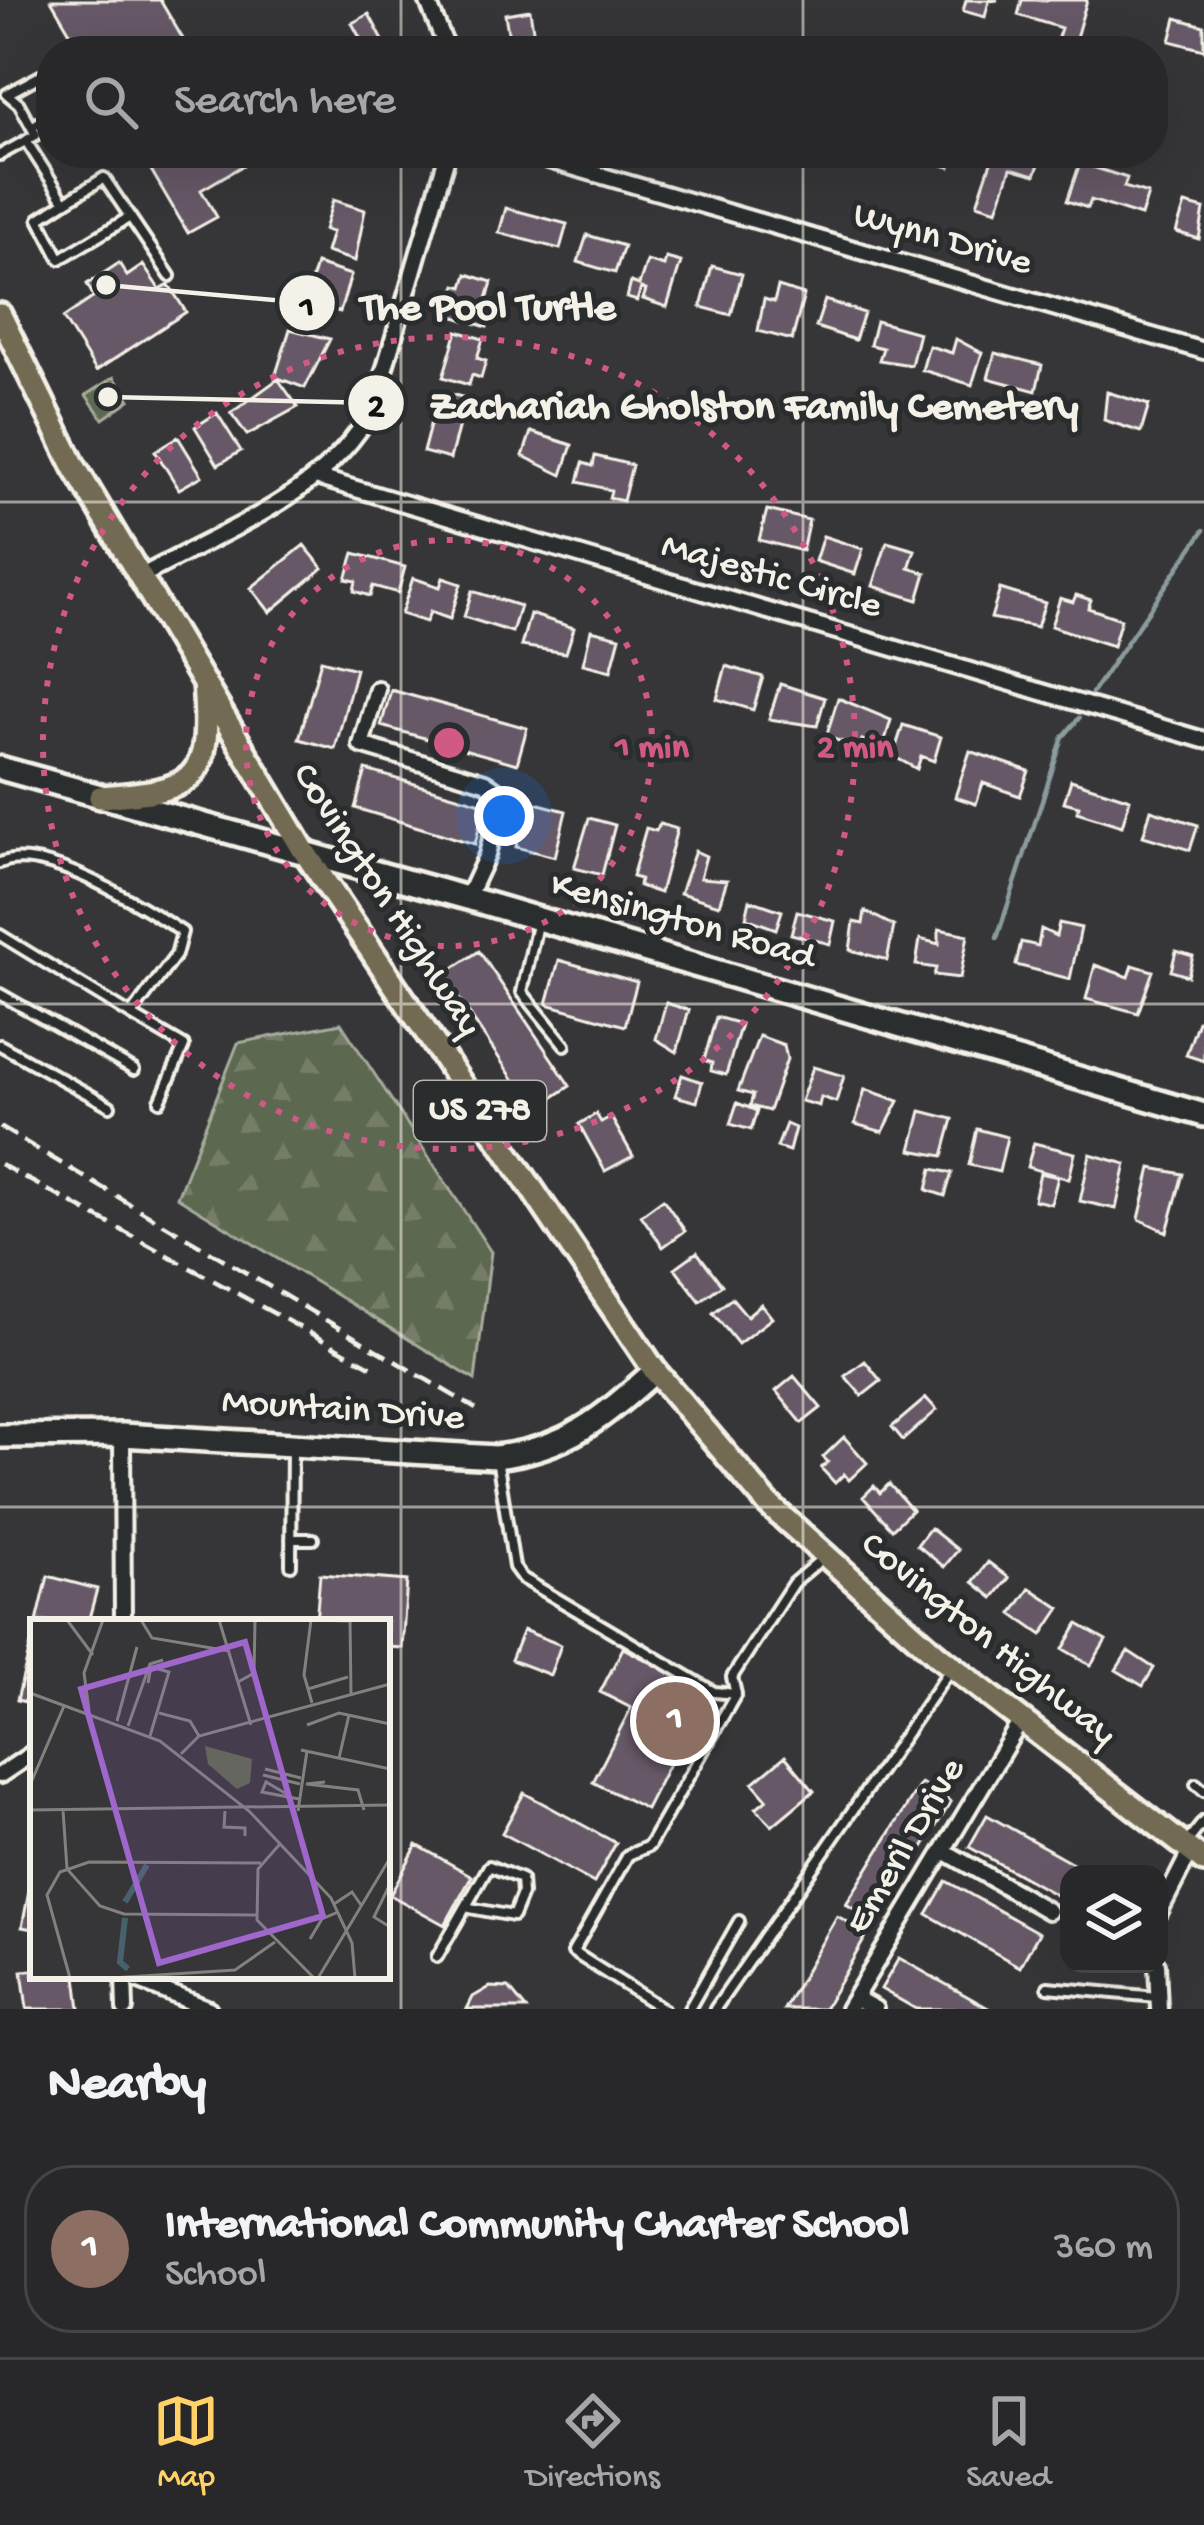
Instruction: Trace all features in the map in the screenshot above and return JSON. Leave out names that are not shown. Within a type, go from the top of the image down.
[{"type":"main road","name":"Covington Highway","points":[[0,314],[19,363],[74,466],[304,851],[655,1371],[768,1504],[953,1665],[1192,1853]]},
{"type":"main road","points":[[100,797],[172,787],[195,773],[209,740],[203,677]]},
{"type":"street","points":[[427,0],[442,36]]},
{"type":"street","points":[[140,577],[320,478],[355,442],[373,408],[444,168]]},
{"type":"street","name":"Wynn Drive","points":[[576,168],[1204,351]]},
{"type":"street","name":"Majestic Circle","points":[[320,478],[1204,740]]},
{"type":"street","points":[[377,689],[361,745],[485,782],[502,794],[488,855],[467,898]]},
{"type":"street","name":"Kensington Road","points":[[0,768],[304,851],[1204,1115]]},
{"type":"street","name":"Mountain Drive","points":[[0,1436],[122,1435],[496,1457],[534,1452],[592,1427],[655,1371]]},
{"type":"street","points":[[122,1435],[123,1619]]},
{"type":"street","name":"Emeril Drive","points":[[852,2003],[1022,1719]]},
{"type":"street","points":[[0,1775],[30,1755]]},
{"type":"street","points":[[944,1851],[1048,1911]]},
{"type":"street","points":[[1168,1896],[1192,1853]]},
{"type":"street","points":[[1157,1973],[1159,2003]]},
{"type":"street","points":[[124,2009],[126,1979]]},
{"type":"street","points":[[134,1979],[209,2009]]},
{"type":"street","points":[[852,2003],[875,2009]]},
{"type":"lane","points":[[0,155],[36,135],[7,94],[36,78]]},
{"type":"lane","points":[[32,127],[36,124]]},
{"type":"lane","points":[[26,141],[36,157]]},
{"type":"lane","points":[[43,168],[65,202]]},
{"type":"lane","points":[[130,217],[60,259],[39,219],[104,178],[170,276]]},
{"type":"lane","points":[[0,863],[33,862],[113,888],[182,932],[176,956],[131,1016]]},
{"type":"lane","points":[[538,919],[522,992],[565,1045]]},
{"type":"lane","points":[[0,934],[184,1046],[160,1101]]},
{"type":"lane","points":[[0,994],[134,1070]]},
{"type":"lane","points":[[0,1045],[110,1106]]},
{"type":"lane","points":[[291,1444],[291,1565]]},
{"type":"lane","points":[[496,1457],[514,1567],[522,1578],[714,1692],[736,1694]]},
{"type":"lane","points":[[291,1539],[313,1539]]},
{"type":"lane","points":[[663,2009],[573,1952],[628,1855],[649,1846],[736,1694],[732,1677],[777,1605],[826,1556]]},
{"type":"lane","points":[[715,2009],[953,1665]]},
{"type":"lane","points":[[1192,1853],[1204,1821]]},
{"type":"lane","points":[[437,1957],[470,1908],[489,1866],[521,1879],[523,1894],[514,1916],[470,1908]]},
{"type":"lane","points":[[689,2009],[739,1921]]},
{"type":"lane","points":[[1048,1987],[1159,2003]]},
{"type":"green space","points":[[114,377],[130,400],[103,419],[86,395]]},
{"type":"green space","points":[[341,1023],[491,1252],[475,1380],[177,1197],[238,1043]]},
{"type":"building","points":[[51,0],[160,0],[181,36],[72,36]]},
{"type":"building","points":[[966,0],[998,0],[989,1],[985,17],[963,11]]},
{"type":"building","points":[[1022,0],[1087,0],[1076,36],[1058,36],[1061,28],[1018,15]]},
{"type":"building","points":[[530,10],[534,36],[509,36],[505,14]]},
{"type":"building","points":[[369,14],[381,36],[359,36],[352,23]]},
{"type":"building","points":[[1176,18],[1204,26],[1204,50],[1170,41]]},
{"type":"building","points":[[150,168],[239,168],[201,190],[217,217],[188,233]]},
{"type":"building","points":[[989,168],[1011,168],[997,210],[977,204]]},
{"type":"building","points":[[1011,168],[1038,168],[1035,175]]},
{"type":"building","points":[[1078,168],[1127,178],[1124,187],[1148,194],[1141,216],[1091,200],[1088,208],[1067,201]]},
{"type":"building","points":[[333,200],[365,210],[355,261],[326,252],[332,232],[324,230]]},
{"type":"building","points":[[1185,204],[1204,209],[1199,239],[1176,232]]},
{"type":"building","points":[[506,208],[567,224],[560,249],[499,233]]},
{"type":"building","points":[[587,235],[624,246],[615,273],[578,262]]},
{"type":"building","points":[[666,258],[681,262],[667,307],[643,299],[646,290],[641,288],[637,301],[627,298],[631,282],[639,285],[647,261],[664,266]]},
{"type":"building","points":[[119,263],[127,276],[143,265],[160,290],[169,285],[186,312],[96,371],[63,318],[94,297],[87,284]]},
{"type":"building","points":[[316,264],[351,275],[340,312],[319,306],[315,321],[289,313],[297,284],[309,288]]},
{"type":"building","points":[[712,266],[742,274],[731,315],[701,307]]},
{"type":"building","points":[[467,274],[492,282],[485,306],[493,308],[487,327],[446,314],[456,285],[463,287]]},
{"type":"building","points":[[778,287],[804,295],[792,340],[758,331],[764,299],[774,302]]},
{"type":"building","points":[[825,300],[864,313],[855,340],[816,327]]},
{"type":"building","points":[[876,321],[919,333],[911,365],[879,360],[883,348],[870,345]]},
{"type":"building","points":[[290,329],[330,339],[305,388],[275,377]]},
{"type":"building","points":[[457,331],[483,339],[477,358],[486,361],[481,378],[472,375],[469,385],[443,377]]},
{"type":"building","points":[[956,339],[982,353],[972,385],[922,370],[929,346],[952,353]]},
{"type":"building","points":[[995,353],[1042,365],[1036,391],[988,378]]},
{"type":"building","points":[[278,379],[298,407],[247,435],[231,413]]},
{"type":"building","points":[[439,391],[466,398],[450,459],[423,452]]},
{"type":"building","points":[[1107,392],[1149,405],[1141,432],[1104,420]]},
{"type":"building","points":[[217,413],[241,451],[218,465],[195,427]]},
{"type":"building","points":[[531,432],[572,445],[562,475],[523,456]]},
{"type":"building","points":[[178,437],[202,476],[179,489],[155,451]]},
{"type":"building","points":[[595,456],[632,465],[623,501],[609,498],[611,490],[578,482],[583,463],[593,466]]},
{"type":"building","points":[[767,510],[809,520],[802,551],[759,540]]},
{"type":"building","points":[[823,536],[863,549],[855,574],[815,561]]},
{"type":"building","points":[[887,542],[915,550],[909,568],[926,573],[918,600],[873,586]]},
{"type":"building","points":[[304,545],[323,568],[270,612],[251,588]]},
{"type":"building","points":[[354,553],[405,567],[398,593],[373,586],[370,596],[354,591],[356,581],[346,579]]},
{"type":"building","points":[[413,578],[440,587],[443,578],[461,584],[450,619],[430,612],[426,622],[401,614]]},
{"type":"building","points":[[1000,589],[1045,603],[1037,627],[991,618]]},
{"type":"building","points":[[472,591],[520,606],[512,632],[464,617]]},
{"type":"building","points":[[1076,595],[1091,600],[1088,608],[1121,619],[1113,646],[1051,626],[1060,598],[1073,602]]},
{"type":"building","points":[[530,614],[574,628],[566,653],[521,646]]},
{"type":"building","points":[[591,630],[620,637],[611,671],[583,664]]},
{"type":"building","points":[[321,660],[356,669],[335,749],[299,739]]},
{"type":"building","points":[[726,666],[763,677],[753,710],[717,699]]},
{"type":"building","points":[[780,684],[825,698],[817,726],[769,719]]},
{"type":"building","points":[[391,690],[527,728],[517,764],[381,726]]},
{"type":"building","points":[[838,698],[891,720],[883,747],[862,740],[860,747],[826,737]]},
{"type":"building","points":[[903,725],[941,737],[934,761],[921,756],[917,769],[893,756]]},
{"type":"building","points":[[970,751],[1029,771],[1020,796],[983,783],[976,804],[955,797]]},
{"type":"building","points":[[366,770],[485,804],[475,844],[355,808]]},
{"type":"building","points":[[1071,780],[1130,799],[1122,826],[1077,812],[1079,806],[1064,802]]},
{"type":"building","points":[[528,801],[566,811],[555,857],[516,847]]},
{"type":"building","points":[[1151,810],[1198,825],[1190,850],[1143,836]]},
{"type":"building","points":[[589,818],[615,825],[602,875],[574,868]]},
{"type":"building","points":[[660,824],[677,829],[660,893],[639,886],[640,879],[632,877],[646,828],[656,831]]},
{"type":"building","points":[[695,851],[706,856],[700,878],[727,880],[719,905],[680,893]]},
{"type":"building","points":[[750,900],[782,911],[776,929],[746,918]]},
{"type":"building","points":[[797,911],[835,921],[830,944],[791,934]]},
{"type":"building","points":[[865,911],[894,926],[887,960],[850,950],[854,922],[863,924]]},
{"type":"building","points":[[1059,923],[1081,928],[1070,979],[1016,965],[1021,942],[1038,946],[1041,929],[1056,936]]},
{"type":"building","points":[[939,929],[968,935],[960,978],[934,975],[936,968],[916,965],[920,939],[939,944]]},
{"type":"building","points":[[479,951],[570,1086],[534,1110],[443,975]]},
{"type":"building","points":[[1176,951],[1193,956],[1188,976],[1171,971]]},
{"type":"building","points":[[559,960],[637,982],[625,1026],[547,1004]]},
{"type":"building","points":[[1095,965],[1129,977],[1133,965],[1153,971],[1138,1013],[1086,999]]},
{"type":"building","points":[[666,1003],[689,1010],[677,1052],[656,1039]]},
{"type":"building","points":[[716,1017],[741,1024],[726,1075],[711,1071],[712,1063],[704,1060]]},
{"type":"building","points":[[1198,1021],[1204,1023],[1204,1061],[1186,1055]]},
{"type":"building","points":[[759,1036],[784,1045],[787,1059],[769,1111],[750,1106],[753,1095],[738,1091]]},
{"type":"building","points":[[813,1067],[844,1076],[836,1102],[821,1097],[819,1106],[801,1101]]},
{"type":"building","points":[[682,1075],[702,1082],[697,1102],[675,1096]]},
{"type":"building","points":[[865,1089],[899,1101],[883,1132],[855,1124]]},
{"type":"building","points":[[737,1103],[757,1111],[751,1130],[730,1124]]},
{"type":"building","points":[[921,1111],[953,1119],[943,1156],[911,1150]]},
{"type":"building","points":[[596,1114],[601,1122],[611,1117],[633,1156],[605,1171],[579,1124]]},
{"type":"building","points":[[786,1124],[795,1128],[789,1151],[777,1147]]},
{"type":"building","points":[[977,1129],[1007,1137],[999,1172],[969,1165]]},
{"type":"building","points":[[1034,1143],[1075,1153],[1069,1179],[1027,1167]]},
{"type":"building","points":[[1090,1154],[1126,1164],[1116,1209],[1080,1201]]},
{"type":"building","points":[[1151,1168],[1183,1174],[1167,1232],[1139,1219]]},
{"type":"building","points":[[932,1169],[952,1173],[945,1196],[927,1190]]},
{"type":"building","points":[[1040,1173],[1058,1177],[1051,1204],[1034,1200]]},
{"type":"building","points":[[663,1199],[685,1231],[663,1247],[641,1215]]},
{"type":"building","points":[[697,1252],[722,1285],[700,1301],[675,1268]]},
{"type":"building","points":[[732,1298],[747,1316],[761,1304],[772,1318],[738,1344],[713,1313]]},
{"type":"building","points":[[865,1361],[881,1381],[862,1396],[845,1376]]},
{"type":"building","points":[[794,1376],[821,1408],[802,1423],[776,1391]]},
{"type":"building","points":[[926,1398],[937,1410],[903,1440],[892,1427]]},
{"type":"building","points":[[844,1437],[867,1463],[849,1480],[844,1474],[835,1483],[821,1468],[828,1462],[823,1457]]},
{"type":"building","points":[[889,1484],[912,1510],[892,1529],[863,1497],[874,1486],[880,1493]]},
{"type":"building","points":[[930,1528],[958,1550],[944,1567],[917,1545]]},
{"type":"building","points":[[988,1562],[1009,1578],[993,1598],[973,1582]]},
{"type":"building","points":[[320,1574],[407,1581],[402,1648],[390,1647],[390,1619],[316,1619]]},
{"type":"building","points":[[48,1576],[97,1589],[89,1619],[38,1619]]},
{"type":"building","points":[[1030,1588],[1060,1608],[1042,1635],[1012,1614]]},
{"type":"building","points":[[1078,1624],[1106,1640],[1091,1665],[1063,1649]]},
{"type":"building","points":[[523,1630],[561,1645],[550,1675],[511,1660]]},
{"type":"building","points":[[30,1648],[30,1703],[17,1700]]},
{"type":"building","points":[[623,1648],[706,1691],[646,1809],[593,1782],[631,1708],[600,1692]]},
{"type":"building","points":[[1128,1651],[1154,1668],[1143,1686],[1116,1670]]},
{"type":"building","points":[[785,1756],[814,1791],[772,1826],[756,1808],[767,1799],[753,1783]]},
{"type":"building","points":[[921,1783],[951,1802],[876,1923],[846,1904]]},
{"type":"building","points":[[524,1793],[616,1843],[594,1883],[502,1833]]},
{"type":"building","points":[[987,1815],[1076,1865],[1060,1865],[1060,1897],[969,1847]]},
{"type":"building","points":[[417,1845],[472,1876],[445,1925],[390,1895]]},
{"type":"building","points":[[946,1881],[1039,1933],[1020,1967],[927,1914]]},
{"type":"building","points":[[30,1886],[30,1928],[22,1927]]},
{"type":"building","points":[[837,1916],[868,1933],[824,2009],[784,2009]]},
{"type":"building","points":[[899,1958],[990,2009],[916,2009],[881,1989]]},
{"type":"building","points":[[30,1970],[30,1979],[76,1979],[80,2009],[27,2009],[22,1971]]},
{"type":"building","points":[[490,1987],[509,1988],[526,2009],[467,2009],[473,1997]]},
{"type":"waterway","points":[[1092,693],[1204,530]]},
{"type":"waterway","points":[[997,938],[1063,737],[1079,718]]},
{"type":"railway","points":[[0,1127],[476,1409]]},
{"type":"railway","points":[[0,1164],[374,1368]]},
{"type":"place","name":"The Pool Turtle","points":[[106,285]]},
{"type":"place","name":"Zachariah Gholston Family Cemetery","points":[[108,397]]},
{"type":"place","name":"International Community Charter School","points":[[675,1721]]}]
